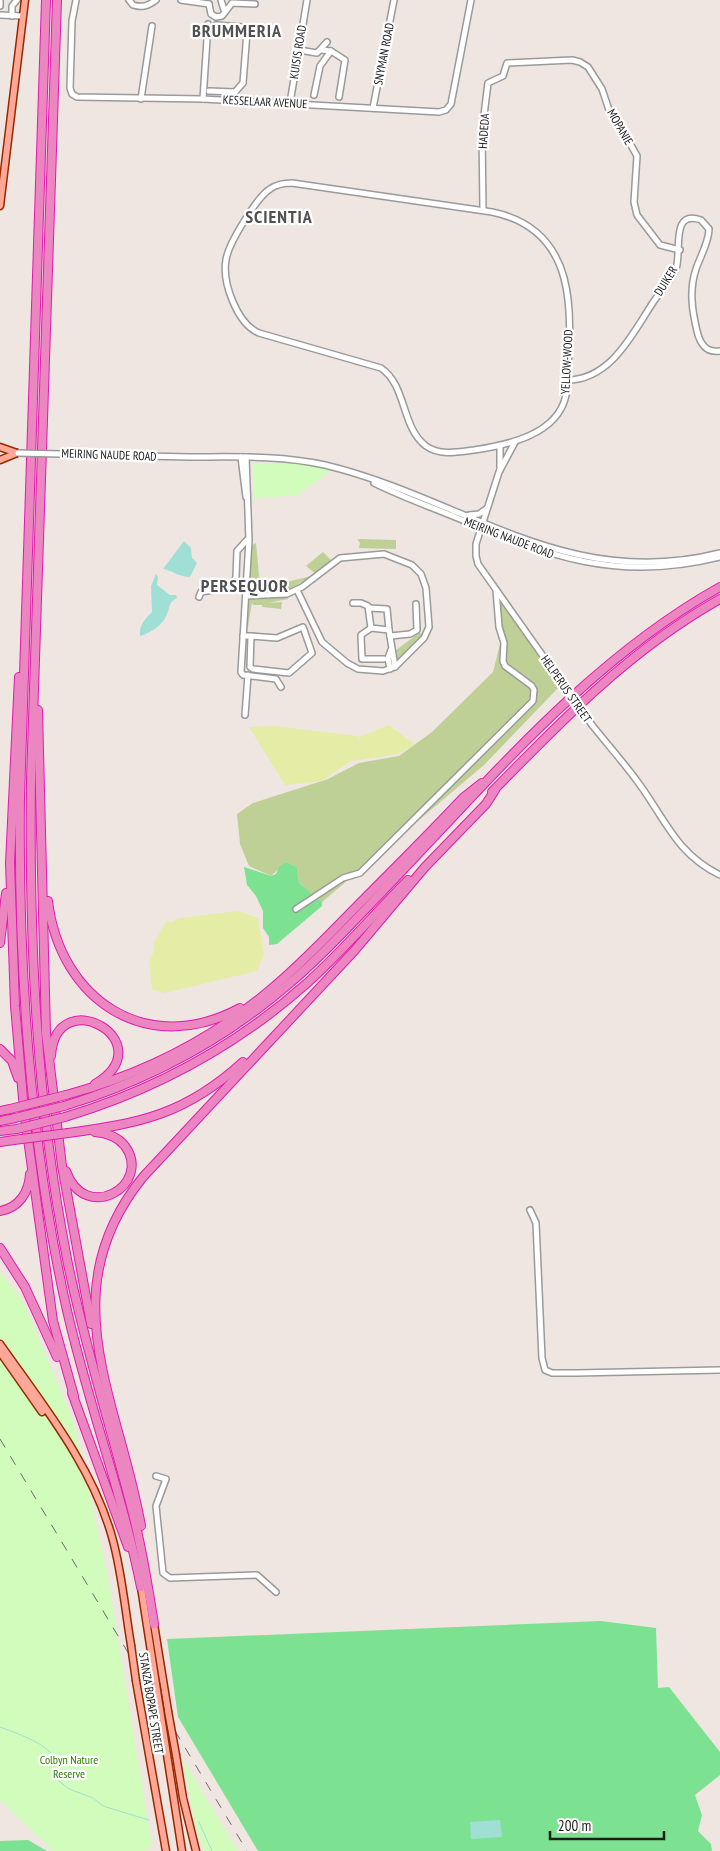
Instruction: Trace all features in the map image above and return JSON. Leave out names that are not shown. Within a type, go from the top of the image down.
[{"type":"highway","points":[[46,0],[20,843],[22,945],[32,1095],[45,1192],[66,1307],[86,1386],[128,1527],[141,1587]]},
{"type":"highway","points":[[57,0],[37,603],[30,898],[34,992],[41,1086],[54,1181],[75,1298],[134,1519],[154,1624]]},
{"type":"highway","points":[[33,433],[29,467],[12,811],[10,891],[12,962],[24,1110],[54,1328],[74,1396],[141,1587]]},
{"type":"highway","points":[[0,1120],[64,1106],[126,1085],[164,1068],[205,1045],[271,999],[334,942],[576,692],[611,661],[672,615],[720,587]]},
{"type":"highway","points":[[0,1131],[65,1117],[106,1105],[174,1076],[221,1048],[270,1014],[308,982],[582,700],[612,673],[666,632],[720,599]]},
{"type":"highway","points":[[37,603],[45,1017],[57,1130],[76,1252],[108,1390],[138,1506],[154,1624]]},
{"type":"highway","points":[[0,1110],[67,1095],[128,1075],[181,1050],[238,1014],[281,980],[463,798],[476,787],[492,778]]},
{"type":"highway","points":[[108,1390],[96,1328],[94,1300],[99,1262],[111,1226],[125,1200],[143,1177],[355,950],[425,868],[486,804],[495,790]]},
{"type":"highway","points":[[0,943],[4,918],[12,811]]},
{"type":"highway","points":[[43,852],[50,919],[60,950],[80,984],[115,1011],[154,1024],[171,1026],[198,1024],[235,1011],[281,980]]},
{"type":"highway","points":[[0,1143],[146,1120],[189,1103],[224,1078],[294,1015]]},
{"type":"highway","points":[[54,1100],[52,1052],[57,1035],[66,1026],[78,1021],[87,1020],[102,1025],[111,1033],[116,1042],[117,1055],[114,1067],[97,1083],[67,1095]]},
{"type":"highway","points":[[0,1049],[10,1058],[15,1066],[24,1110]]},
{"type":"highway","points":[[57,1130],[64,1166],[75,1187],[81,1192],[94,1197],[105,1197],[119,1190],[128,1179],[131,1166],[129,1155],[123,1144],[108,1134],[70,1133]]},
{"type":"highway","points":[[0,1211],[17,1204],[26,1192],[29,1179],[28,1139]]},
{"type":"highway","points":[[0,1248],[30,1297],[74,1396]]},
{"type":"main road","points":[[0,206],[25,0]]},
{"type":"main road","points":[[0,447],[18,453]]},
{"type":"main road","points":[[0,460],[18,453]]},
{"type":"main road","name":"STANZA BOPAPE STREET","points":[[0,1344],[70,1446],[86,1474],[108,1523],[117,1557],[136,1681],[166,1851]]},
{"type":"main road","name":"STANZA BOPAPE STREET","points":[[0,1352],[61,1439],[84,1477],[100,1510],[117,1557]]},
{"type":"main road","points":[[141,1587],[182,1851]]},
{"type":"main road","points":[[154,1624],[183,1798],[196,1851]]},
{"type":"street","points":[[0,0],[0,6]]},
{"type":"street","points":[[12,16],[12,6],[17,0]]},
{"type":"street","name":"KESSELAAR AVENUE","points":[[76,0],[72,21],[70,80],[70,90],[74,96],[229,100],[441,112],[448,109],[452,103],[471,0]]},
{"type":"street","points":[[129,0],[134,6],[146,6],[156,0]]},
{"type":"street","points":[[181,0],[209,4],[214,0]]},
{"type":"street","points":[[221,0],[224,10]]},
{"type":"street","name":"KUISIS ROAD","points":[[290,103],[307,0]]},
{"type":"street","name":"SNYMAN ROAD","points":[[373,108],[394,0]]},
{"type":"street","points":[[209,4],[210,12],[214,17],[222,16],[224,10],[233,2],[255,4]]},
{"type":"street","points":[[0,15],[23,16]]},
{"type":"street","points":[[203,99],[208,24]]},
{"type":"street","points":[[208,91],[230,93],[237,91],[243,83],[247,32],[243,27],[216,25]]},
{"type":"street","points":[[141,99],[152,26]]},
{"type":"street","points":[[299,50],[316,54],[327,42]]},
{"type":"street","points":[[321,50],[331,51],[345,62],[339,97]]},
{"type":"street","points":[[314,95],[320,65],[331,51]]},
{"type":"street","name":"MOPANIE","points":[[507,62],[572,60],[588,67],[602,89],[609,110],[617,120],[637,156],[634,202],[637,215],[660,245],[680,250]]},
{"type":"street","name":"HADEDA","points":[[483,210],[482,131],[487,87],[490,81],[504,75],[507,62]]},
{"type":"street","points":[[229,100],[230,93]]},
{"type":"street","name":"YELLOW-WOOD","points":[[289,183],[307,185],[483,210],[509,217],[531,228],[544,240],[559,262],[566,280],[570,302],[567,380],[564,402],[556,416],[548,424],[515,442],[500,446],[446,453],[430,448],[417,436],[394,382],[388,373],[371,364],[250,329],[239,316],[225,270],[229,249],[265,192],[278,185],[289,183]]},
{"type":"street","name":"DUIKER","points":[[567,380],[580,380],[590,375],[625,346],[673,275],[680,250],[678,230],[681,223],[694,218],[705,222],[709,234],[695,272],[692,306],[699,338],[704,348],[713,352],[720,351]]},
{"type":"street","points":[[476,544],[500,470],[515,442]]},
{"type":"street","points":[[500,446],[500,470]]},
{"type":"street","name":"MEIRING NAUDE ROAD","points":[[0,451],[18,453],[244,457],[313,463],[399,489],[464,515],[493,533],[548,554],[607,566],[665,567],[720,557]]},
{"type":"street","points":[[244,457],[249,512],[241,669],[242,674],[276,679],[281,687]]},
{"type":"street","name":"MEIRING NAUDE ROAD","points":[[366,478],[482,526],[558,551],[621,563],[668,563],[720,553]]},
{"type":"street","points":[[464,515],[478,515],[488,507]]},
{"type":"street","points":[[476,544],[482,537],[493,533]]},
{"type":"street","points":[[200,597],[201,592],[232,587],[236,577],[237,551],[247,540]]},
{"type":"street","name":"HELPERUS STREET","points":[[476,544],[477,561],[496,590],[592,725],[640,785],[685,852],[700,865],[720,875]]},
{"type":"street","points":[[246,596],[283,595],[296,590],[340,558],[384,554],[412,565],[424,579],[430,620],[428,630],[422,640],[393,668],[383,671],[360,669],[350,665],[322,642],[296,590]]},
{"type":"street","points":[[296,909],[332,884],[360,872],[366,867],[408,823],[533,701],[535,694],[532,686],[505,666],[503,661],[503,637],[496,590]]},
{"type":"street","points":[[353,603],[363,604],[369,608],[387,609],[391,650],[388,658],[393,668]]},
{"type":"street","points":[[384,659],[362,660],[360,638],[362,634],[371,628],[389,633],[410,634],[417,630],[416,604]]},
{"type":"street","points":[[369,608],[371,628]]},
{"type":"street","points":[[244,636],[277,638],[312,624]]},
{"type":"street","points":[[251,636],[251,669],[287,673],[297,668],[312,653],[303,627]]},
{"type":"street","points":[[245,716],[248,675]]},
{"type":"street","points":[[530,1210],[536,1223],[542,1358],[545,1370],[552,1373],[720,1370]]},
{"type":"street","points":[[156,1476],[166,1479],[156,1506],[163,1573],[170,1578],[257,1574],[276,1592]]},
{"type":"green space","points":[[312,463],[331,471],[296,496],[253,498],[253,464]]},
{"type":"green space","points":[[357,539],[396,540],[396,549],[359,548],[360,543]]},
{"type":"green space","points":[[256,543],[260,586],[249,588],[252,545]]},
{"type":"green space","points":[[323,552],[332,561],[316,574],[306,566]]},
{"type":"green space","points":[[312,576],[284,592],[248,595],[248,591]]},
{"type":"green space","points":[[288,596],[288,599],[268,603],[282,602],[281,609],[253,605],[252,602],[248,627],[246,625],[248,599]]},
{"type":"green space","points":[[498,597],[560,686],[484,765],[322,902],[299,883],[297,867],[286,862],[271,876],[249,866],[240,844],[237,814],[253,803],[328,779],[359,763],[399,756],[432,732],[493,672],[501,640]]},
{"type":"green space","points":[[419,633],[423,634],[399,663],[392,653]]},
{"type":"green space","points":[[389,725],[415,745],[397,754],[353,761],[359,756],[321,781],[285,785],[249,727],[273,726],[358,736],[359,745],[359,737]]},
{"type":"green space","points":[[286,862],[297,867],[299,883],[322,902],[322,906],[277,944],[269,945],[269,937],[263,928],[263,911],[256,896],[247,885],[244,867],[271,876],[276,874],[279,867]]},
{"type":"green space","points":[[238,911],[258,918],[264,954],[257,971],[164,993],[152,989],[149,961],[154,951],[153,944],[167,920],[170,923],[180,918]]},
{"type":"green space","name":"Colbyn Nature Reserve","points":[[0,1272],[23,1301],[74,1422],[108,1577],[152,1846],[145,1851],[53,1851],[0,1800]]},
{"type":"green space","points":[[601,1621],[656,1628],[658,1688],[669,1687],[720,1752],[720,1775],[695,1795],[702,1815],[698,1831],[711,1844],[712,1851],[258,1851],[178,1717],[167,1639]]},
{"type":"green space","points":[[182,1758],[238,1851],[204,1851],[195,1824]]},
{"type":"green space","points":[[28,1840],[47,1851],[0,1851],[0,1841]]},
{"type":"water","points":[[184,541],[191,548],[192,558],[197,563],[190,577],[181,576],[163,569]]},
{"type":"water","points":[[156,574],[158,577],[157,585],[170,595],[176,595],[177,598],[171,603],[160,625],[140,636],[142,625],[152,612],[151,586]]},
{"type":"water","points":[[500,1820],[502,1837],[471,1839],[470,1822]]},
{"type":"waterway","points":[[0,1727],[29,1738],[48,1750],[55,1761],[55,1778],[69,1789],[93,1798],[103,1806],[149,1820]]},
{"type":"waterway","points":[[199,1822],[212,1851]]},
{"type":"railway","points":[[0,1439],[247,1851]]},
{"type":"district","name":"BRUMMERIA","points":[[237,31]]},
{"type":"district","name":"SCIENTIA","points":[[279,217]]},
{"type":"district","name":"PERSEQUOR","points":[[245,586]]}]
